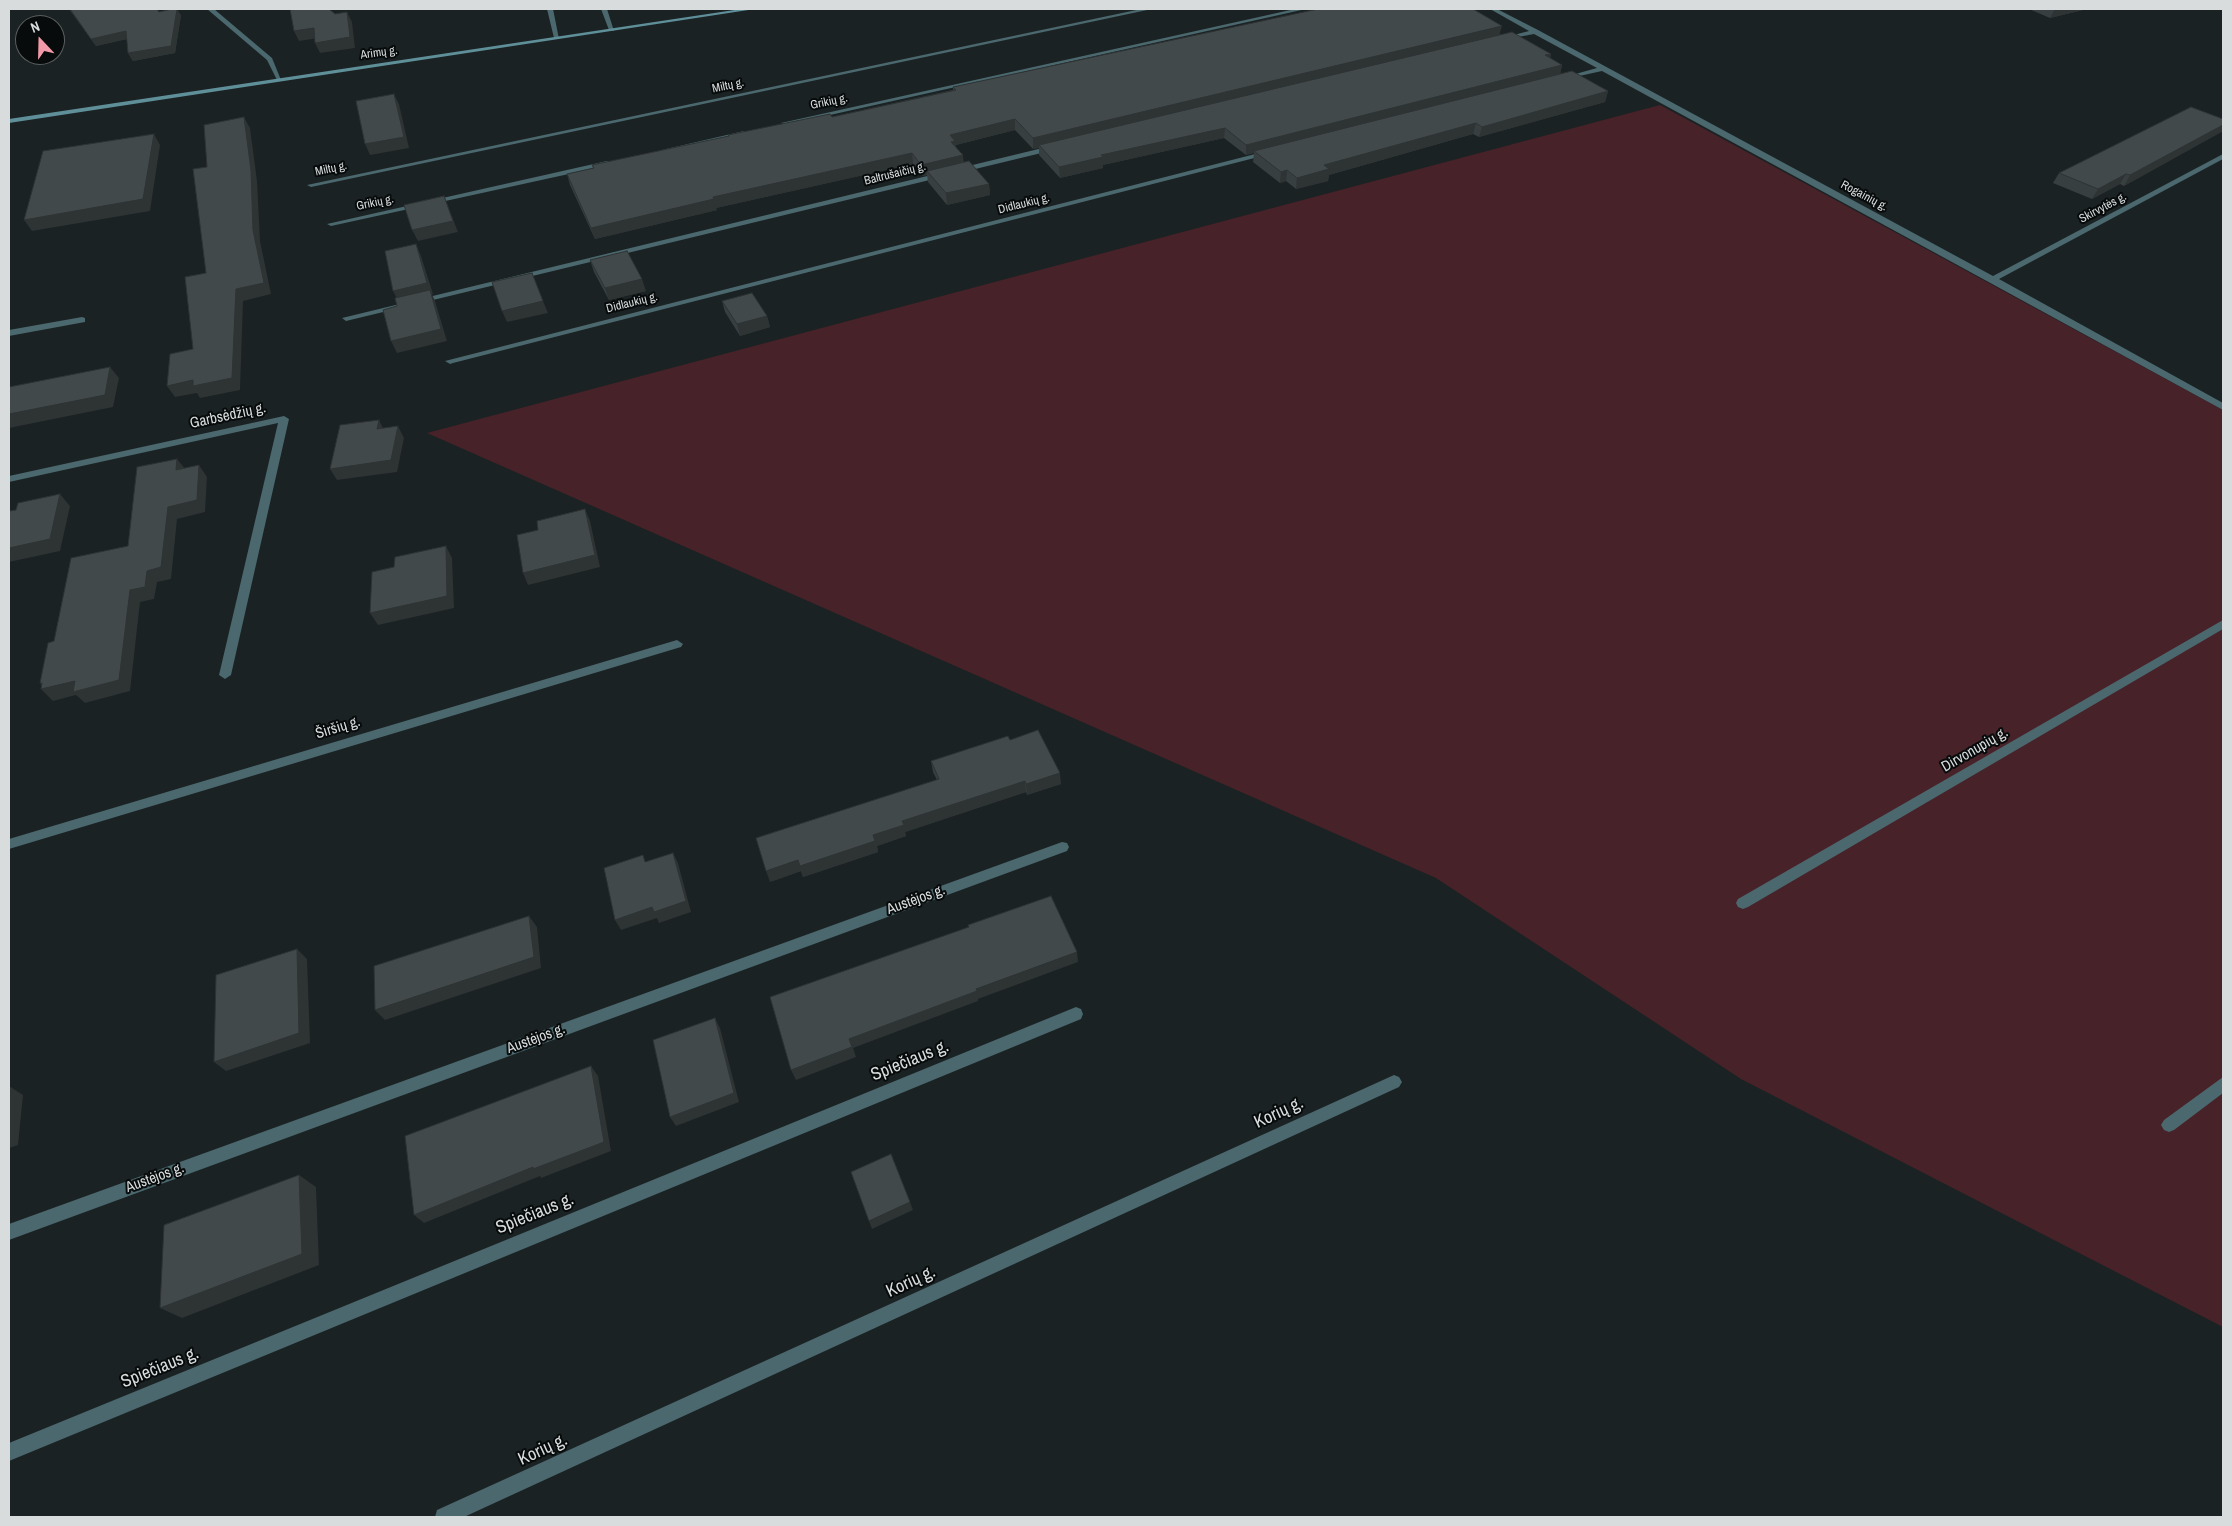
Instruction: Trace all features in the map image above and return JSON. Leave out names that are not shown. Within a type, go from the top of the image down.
[{"type":"main road","name":"Arimų g.","points":[[9,121],[752,9]]},
{"type":"street","points":[[210,9],[270,58],[280,79]]},
{"type":"street","points":[[550,9],[557,38]]},
{"type":"street","points":[[604,9],[612,30]]},
{"type":"street","name":"Miltų g.","points":[[311,185],[1149,9]]},
{"type":"street","name":"Grikių g.","points":[[778,125],[1303,9]]},
{"type":"street","name":"Rogainių g.","points":[[1493,9],[1993,279],[2223,407]]},
{"type":"street","points":[[1497,41],[1536,32]]},
{"type":"street","points":[[1556,80],[1604,68]]},
{"type":"street","points":[[661,151],[749,132]]},
{"type":"street","name":"Baltrušaičių g.","points":[[346,318],[1062,146]]},
{"type":"street","name":"Didlaukių g.","points":[[450,361],[1277,151]]},
{"type":"street","name":"Skirvytės g.","points":[[1993,279],[2223,156]]},
{"type":"street","name":"Grikių g.","points":[[331,224],[613,162]]},
{"type":"street","points":[[9,334],[82,320]]},
{"type":"street","name":"Garbsėdžių g.","points":[[9,479],[284,419],[225,675]]},
{"type":"street","name":"Dirvonupių g.","points":[[1743,903],[2223,624]]},
{"type":"street","name":"Širšių g.","points":[[9,844],[677,644]]},
{"type":"street","name":"Austėjos g.","points":[[9,1232],[1062,847]]},
{"type":"street","name":"Spiečiaus g.","points":[[9,1452],[1076,1014]]},
{"type":"street","name":"Korių g.","points":[[444,1517],[1394,1082]]},
{"type":"street","points":[[2168,1125],[2223,1084]]},
{"type":"shaded area","points":[[1660,105],[2223,410],[2223,1327],[1741,1079],[1436,878],[427,433]]},
{"type":"building","points":[[70,9],[157,9],[159,12],[177,9],[171,46],[128,53],[126,31],[91,39]]},
{"type":"building","points":[[290,9],[329,9],[335,14],[347,12],[350,37],[315,43],[314,28],[294,31]]},
{"type":"building","points":[[1318,9],[1473,9],[1502,26],[1033,138],[1015,119],[950,135],[955,141],[951,142],[963,155],[921,165],[912,153],[713,197],[714,199],[591,228],[567,174],[594,168],[592,165],[728,135],[830,114],[832,117],[956,90],[953,87]]},
{"type":"building","points":[[1512,32],[1551,54],[1545,55],[1562,65],[1246,145],[1225,128],[1101,155],[1103,157],[1059,167],[1039,145]]},
{"type":"building","points":[[1572,71],[1608,91],[1482,127],[1476,123],[1324,165],[1329,169],[1297,178],[1287,170],[1281,172],[1254,151]]},
{"type":"building","points":[[394,94],[404,137],[365,144],[356,101]]},
{"type":"building","points":[[2191,107],[2223,119],[2223,125],[2130,175],[2126,174],[2098,189],[2059,173]]},
{"type":"building","points":[[244,117],[251,170],[253,230],[264,283],[236,289],[232,378],[193,386],[193,380],[167,386],[170,354],[193,349],[185,277],[206,273],[193,169],[207,167],[204,125]]},
{"type":"building","points":[[154,134],[143,199],[24,220],[43,151]]},
{"type":"building","points":[[969,161],[989,184],[946,193],[927,171]]},
{"type":"building","points":[[444,196],[453,221],[412,230],[404,205]]},
{"type":"building","points":[[416,244],[427,283],[393,291],[385,251]]},
{"type":"building","points":[[627,251],[642,279],[605,288],[590,260]]},
{"type":"building","points":[[532,273],[543,301],[502,311],[492,282]]},
{"type":"building","points":[[430,290],[441,329],[391,341],[383,310],[397,306],[395,298]]},
{"type":"building","points":[[752,293],[767,316],[737,324],[722,301]]},
{"type":"building","points":[[110,367],[105,395],[9,414],[9,387]]},
{"type":"building","points":[[379,420],[377,429],[398,426],[391,460],[330,469],[340,425]]},
{"type":"building","points":[[177,459],[176,470],[199,465],[197,500],[168,507],[161,567],[147,571],[145,587],[130,590],[119,680],[73,692],[75,681],[41,689],[42,683],[40,683],[48,643],[54,641],[71,558],[128,546],[137,467]]},
{"type":"building","points":[[60,494],[50,539],[9,548],[9,511],[16,510],[18,503]]},
{"type":"building","points":[[585,509],[595,555],[523,573],[517,535],[538,530],[537,521]]},
{"type":"building","points":[[446,546],[447,596],[370,613],[372,572],[394,567],[395,557]]},
{"type":"building","points":[[1038,730],[1060,773],[1026,784],[1025,781],[902,821],[904,825],[873,835],[875,841],[800,866],[798,860],[766,871],[756,838],[939,779],[931,761],[1008,736],[1010,740]]},
{"type":"building","points":[[673,853],[686,901],[654,912],[652,907],[615,920],[604,868],[643,855],[645,862]]},
{"type":"building","points":[[1051,896],[1077,952],[849,1039],[852,1047],[791,1070],[770,997]]},
{"type":"building","points":[[529,916],[534,957],[375,1010],[374,966]]},
{"type":"building","points":[[297,949],[299,1033],[214,1062],[216,975]]},
{"type":"building","points":[[715,1018],[734,1093],[670,1117],[653,1040]]},
{"type":"building","points":[[591,1066],[604,1142],[533,1169],[533,1167],[414,1215],[405,1136]]},
{"type":"building","points":[[891,1154],[910,1202],[869,1221],[851,1172]]},
{"type":"building","points":[[299,1175],[302,1254],[160,1308],[164,1225]]}]
